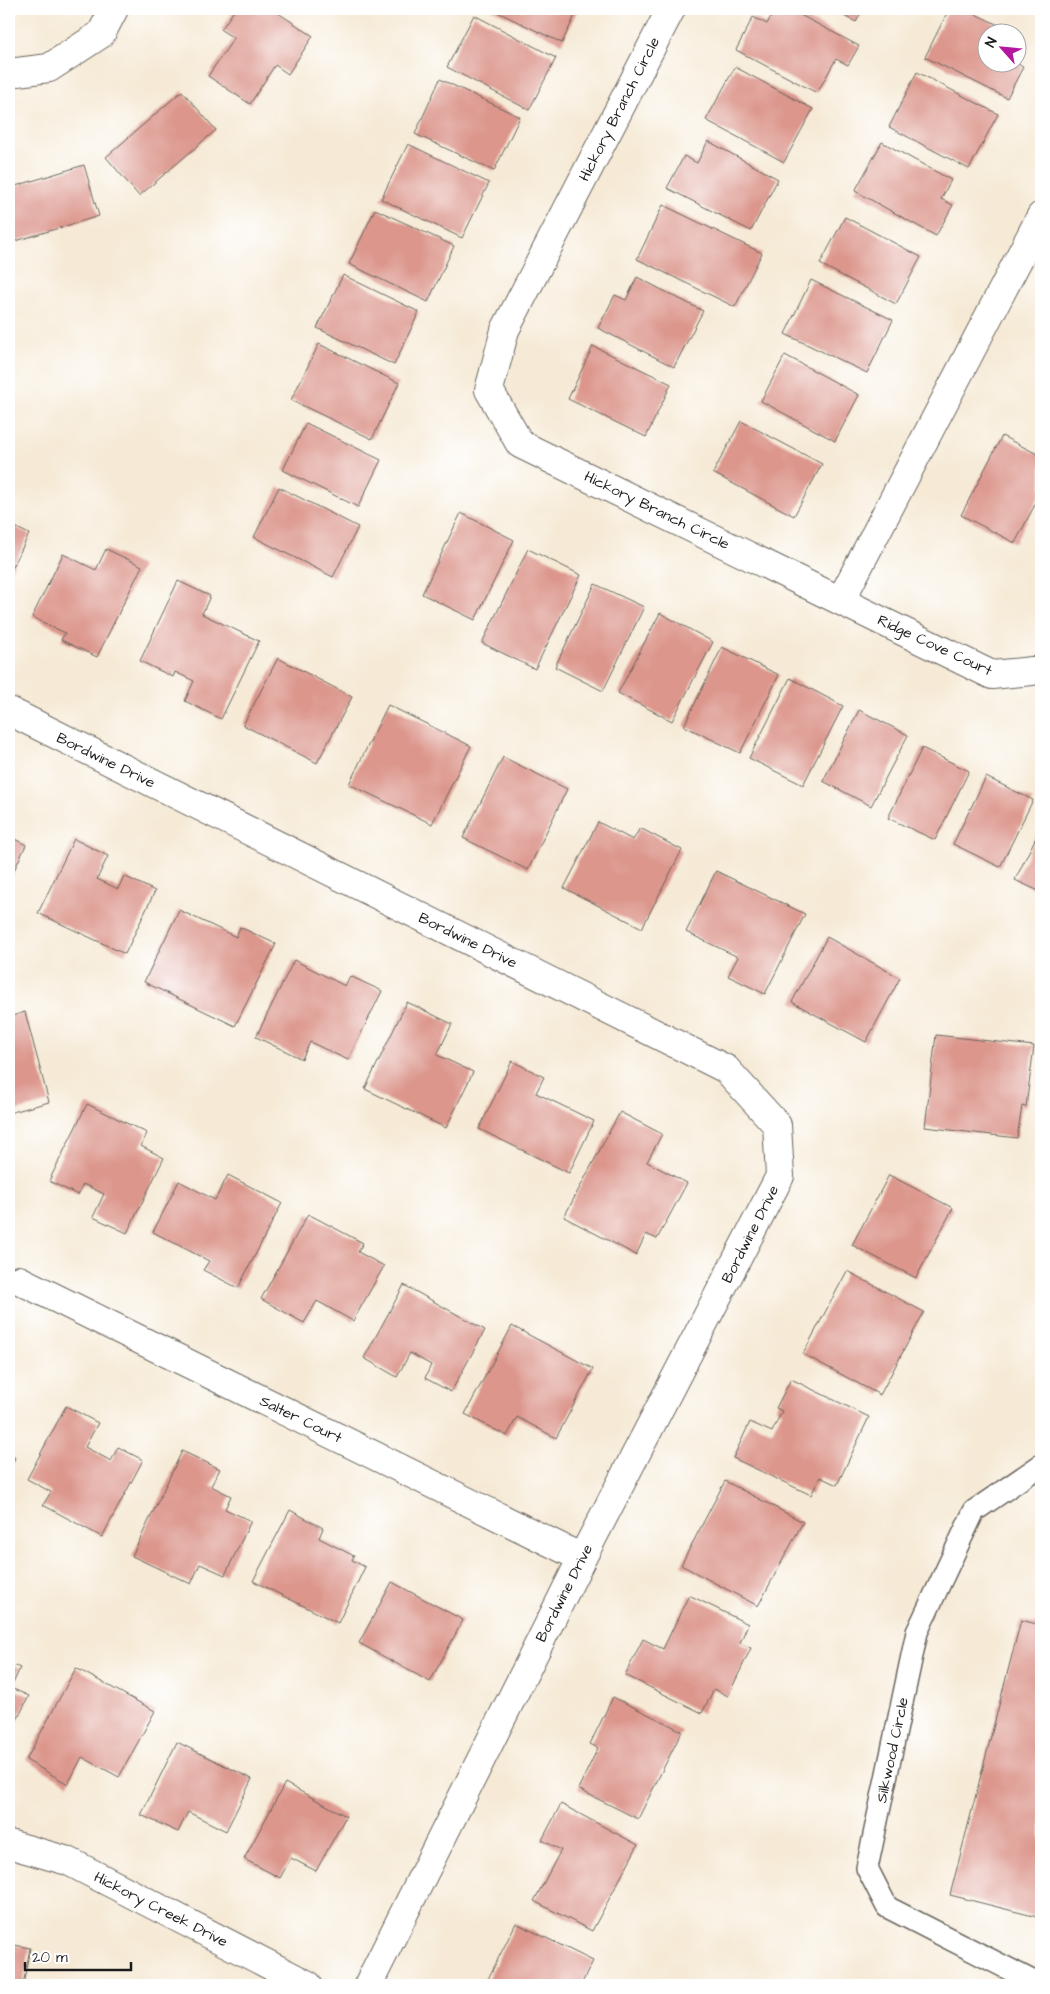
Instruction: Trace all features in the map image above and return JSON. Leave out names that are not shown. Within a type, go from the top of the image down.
[{"type":"street","points":[[9,73],[49,68],[102,34],[114,9]]},
{"type":"street","name":"Hickory Branch Circle","points":[[671,9],[505,330],[489,390],[520,444],[841,600]]},
{"type":"street","points":[[841,600],[1041,216]]},
{"type":"street","name":"Ridge Cove Court","points":[[841,600],[992,675],[1032,670]]},
{"type":"street","name":"Bordwine Drive","points":[[9,712],[726,1069],[777,1125],[780,1176],[582,1558],[368,1985]]},
{"type":"street","name":"Salter Court","points":[[20,1280],[582,1558]]},
{"type":"street","name":"Hickory Creek Drive","points":[[9,1844],[68,1861],[308,1985]]},
{"type":"lane","name":"Silkwood Circle","points":[[1040,1985],[887,1907],[867,1868],[917,1632],[974,1511],[1041,1465]]},
{"type":"building","points":[[235,9],[272,9],[313,36],[288,74],[275,65],[250,104],[208,76],[234,38],[221,30]]},
{"type":"building","points":[[491,9],[578,9],[562,43]]},
{"type":"building","points":[[775,9],[789,9],[859,46],[848,65],[836,59],[817,93],[736,50],[753,17],[767,24]]},
{"type":"building","points":[[830,9],[863,9],[856,22]]},
{"type":"building","points":[[949,9],[965,9],[992,22],[978,22],[978,72],[1020,72],[1007,98],[925,57]]},
{"type":"building","points":[[474,15],[556,58],[529,110],[447,67]]},
{"type":"building","points":[[735,67],[813,109],[784,162],[706,120]]},
{"type":"building","points":[[917,72],[998,114],[969,169],[889,127]]},
{"type":"building","points":[[440,79],[520,117],[494,171],[415,134]]},
{"type":"building","points":[[182,91],[216,130],[139,196],[106,157]]},
{"type":"building","points":[[708,141],[778,179],[751,231],[667,188],[684,156],[697,163]]},
{"type":"building","points":[[882,142],[951,180],[941,199],[953,205],[936,236],[855,191]]},
{"type":"building","points":[[408,144],[489,183],[462,238],[381,199]]},
{"type":"building","points":[[84,165],[99,216],[9,243],[9,188]]},
{"type":"building","points":[[663,205],[762,253],[735,307],[637,259]]},
{"type":"building","points":[[375,209],[454,246],[428,302],[349,264]]},
{"type":"building","points":[[845,217],[921,257],[896,304],[820,264]]},
{"type":"building","points":[[343,275],[419,312],[394,365],[317,328]]},
{"type":"building","points":[[637,277],[703,311],[674,367],[598,328],[615,295],[626,300]]},
{"type":"building","points":[[811,280],[893,320],[867,373],[785,334]]},
{"type":"building","points":[[319,344],[399,383],[372,439],[291,400]]},
{"type":"building","points":[[593,346],[671,384],[646,437],[568,399]]},
{"type":"building","points":[[785,355],[859,395],[835,441],[761,401]]},
{"type":"building","points":[[741,421],[822,464],[794,516],[713,473]]},
{"type":"building","points":[[306,423],[381,460],[358,507],[283,470]]},
{"type":"building","points":[[1002,436],[1041,456],[1041,493],[1015,543],[961,515]]},
{"type":"building","points":[[279,487],[358,527],[333,577],[254,537]]},
{"type":"building","points":[[461,513],[514,540],[475,620],[422,594]]},
{"type":"building","points":[[9,524],[29,534],[9,575]]},
{"type":"building","points":[[106,549],[142,566],[97,657],[61,640],[65,633],[32,617],[63,554],[96,570]]},
{"type":"building","points":[[528,549],[581,575],[535,669],[482,643]]},
{"type":"building","points":[[178,581],[210,596],[202,614],[259,641],[221,719],[185,701],[194,681],[175,672],[173,677],[140,661]]},
{"type":"building","points":[[595,584],[644,607],[603,691],[555,667]]},
{"type":"building","points":[[660,613],[713,642],[672,721],[618,693]]},
{"type":"building","points":[[722,647],[779,675],[740,753],[684,726]]},
{"type":"building","points":[[278,658],[352,697],[317,763],[243,725]]},
{"type":"building","points":[[790,678],[843,706],[803,785],[749,758]]},
{"type":"building","points":[[388,705],[471,746],[432,824],[349,784]]},
{"type":"building","points":[[859,710],[908,735],[871,806],[823,781]]},
{"type":"building","points":[[922,748],[969,771],[935,840],[888,818]]},
{"type":"building","points":[[503,757],[567,789],[528,870],[463,838]]},
{"type":"building","points":[[986,777],[1033,800],[1000,867],[953,844]]},
{"type":"building","points":[[598,822],[633,840],[640,828],[682,850],[642,928],[564,888]]},
{"type":"building","points":[[1041,827],[1041,892],[1015,880]]},
{"type":"building","points":[[9,836],[26,845],[9,881]]},
{"type":"building","points":[[74,839],[108,856],[97,879],[118,889],[124,876],[155,891],[125,954],[38,913]]},
{"type":"building","points":[[716,871],[805,914],[765,994],[728,976],[738,957],[686,932]]},
{"type":"building","points":[[179,910],[236,937],[240,927],[276,944],[235,1026],[144,982]]},
{"type":"building","points":[[827,937],[900,978],[866,1042],[792,1002]]},
{"type":"building","points":[[294,960],[345,986],[350,976],[382,991],[348,1060],[310,1042],[302,1059],[256,1037]]},
{"type":"building","points":[[407,1002],[452,1024],[437,1055],[473,1072],[446,1128],[365,1089]]},
{"type":"building","points":[[25,1012],[49,1102],[9,1113],[9,1017]]},
{"type":"building","points":[[936,1035],[1034,1046],[1026,1107],[1022,1106],[1017,1138],[925,1127]]},
{"type":"building","points":[[512,1061],[544,1077],[536,1093],[594,1121],[569,1173],[479,1129]]},
{"type":"building","points":[[87,1104],[147,1133],[141,1146],[164,1158],[127,1233],[93,1217],[104,1194],[83,1184],[78,1195],[49,1181]]},
{"type":"building","points":[[620,1112],[662,1134],[647,1162],[687,1183],[657,1239],[646,1234],[636,1255],[564,1217]]},
{"type":"building","points":[[228,1175],[282,1203],[238,1288],[203,1270],[209,1261],[153,1232],[179,1181],[215,1200]]},
{"type":"building","points":[[889,1175],[953,1208],[916,1278],[852,1245]]},
{"type":"building","points":[[308,1214],[363,1243],[358,1252],[384,1266],[353,1321],[317,1301],[304,1323],[261,1299]]},
{"type":"building","points":[[847,1271],[924,1312],[880,1395],[803,1354]]},
{"type":"building","points":[[404,1285],[485,1330],[451,1392],[425,1378],[431,1365],[410,1353],[397,1377],[364,1358]]},
{"type":"building","points":[[512,1326],[593,1369],[556,1438],[517,1417],[507,1436],[465,1414]]},
{"type":"building","points":[[791,1379],[869,1417],[837,1485],[820,1477],[811,1495],[733,1458],[750,1422],[772,1432],[782,1411],[776,1408]]},
{"type":"building","points":[[66,1406],[98,1423],[85,1447],[111,1461],[118,1447],[143,1460],[102,1537],[43,1505],[51,1492],[27,1479]]},
{"type":"building","points":[[182,1451],[220,1469],[211,1486],[231,1496],[225,1509],[251,1521],[225,1575],[200,1564],[191,1584],[132,1556]]},
{"type":"building","points":[[9,1455],[15,1458],[9,1471]]},
{"type":"building","points":[[725,1481],[803,1522],[758,1606],[681,1565]]},
{"type":"building","points":[[290,1510],[323,1528],[319,1538],[354,1556],[352,1560],[365,1567],[338,1623],[253,1581]]},
{"type":"building","points":[[392,1582],[463,1620],[430,1682],[359,1643]]},
{"type":"building","points":[[689,1595],[748,1624],[740,1643],[751,1648],[728,1696],[714,1689],[702,1713],[625,1675],[643,1639],[663,1649]]},
{"type":"building","points":[[1021,1620],[1041,1625],[1041,1918],[950,1895]]},
{"type":"building","points":[[9,1663],[20,1668],[11,1688],[29,1696],[9,1736]]},
{"type":"building","points":[[76,1668],[155,1711],[119,1777],[82,1757],[68,1784],[26,1760]]},
{"type":"building","points":[[613,1697],[682,1731],[638,1819],[578,1789],[598,1748],[590,1744]]},
{"type":"building","points":[[177,1742],[252,1779],[226,1831],[188,1812],[178,1832],[141,1815]]},
{"type":"building","points":[[285,1783],[346,1816],[316,1871],[291,1858],[280,1878],[244,1859]]},
{"type":"building","points":[[561,1804],[638,1845],[592,1931],[534,1901],[561,1850],[542,1840]]},
{"type":"building","points":[[516,1923],[593,1961],[581,1985],[485,1985]]},
{"type":"building","points":[[9,1944],[30,1948],[23,1985],[9,1985]]}]
